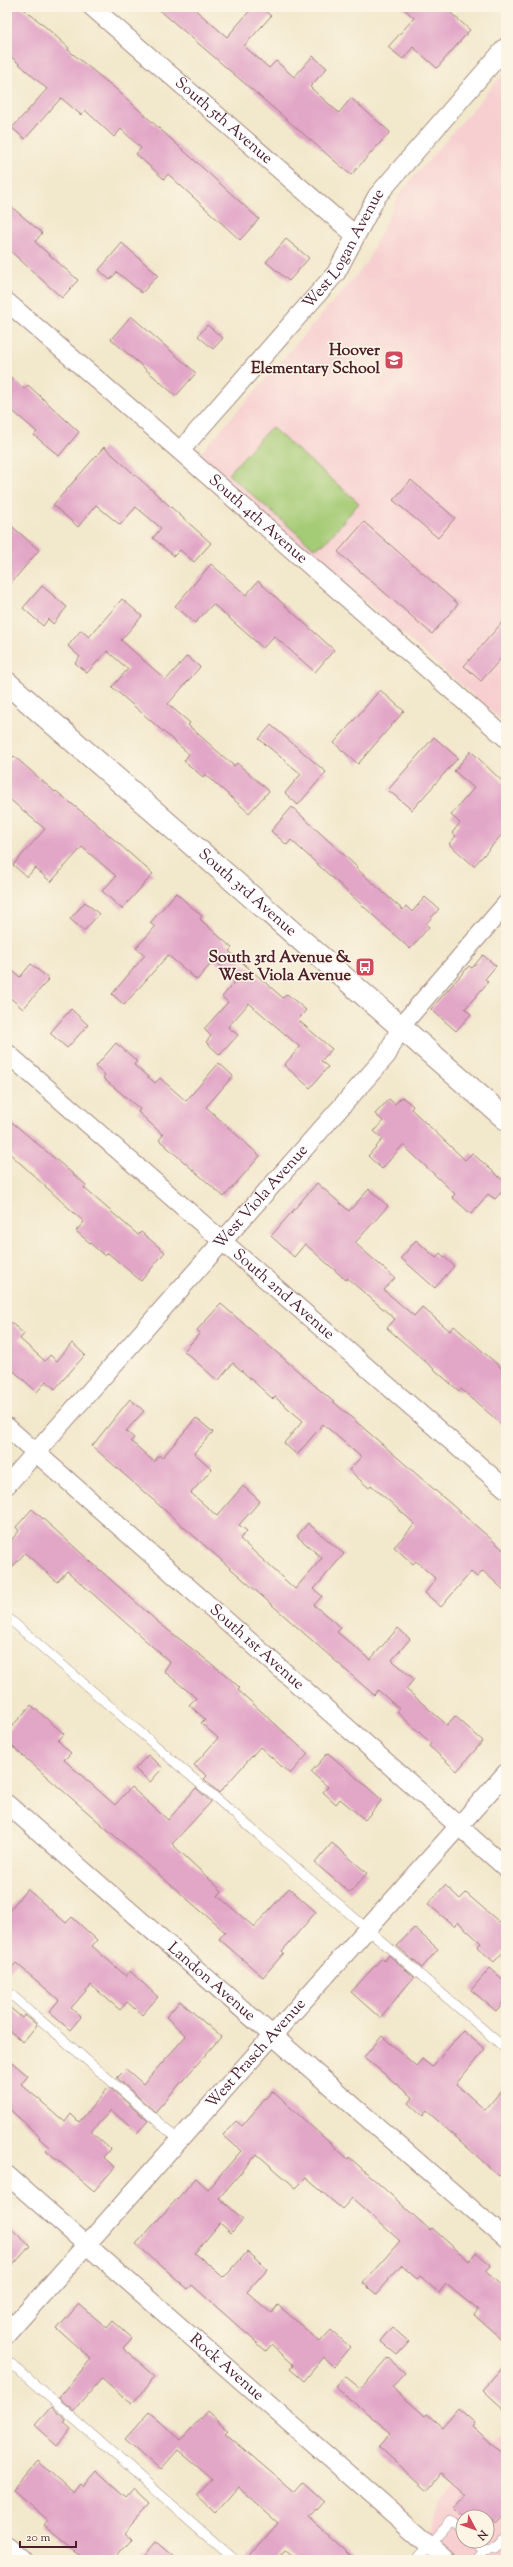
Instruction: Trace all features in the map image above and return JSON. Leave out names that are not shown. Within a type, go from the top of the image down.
[{"type":"street","name":"South 5th Avenue","points":[[92,7],[355,236]]},
{"type":"street","name":"West Logan Avenue","points":[[180,451],[336,273],[377,196],[506,47]]},
{"type":"street","name":"South 4th Avenue","points":[[7,302],[180,451],[506,738]]},
{"type":"street","name":"South 3rd Avenue","points":[[7,683],[506,1119]]},
{"type":"street","name":"West Viola Avenue","points":[[7,1485],[221,1240],[387,1055],[401,1026],[506,904]]},
{"type":"street","name":"South 2nd Avenue","points":[[7,1053],[506,1489]]},
{"type":"street","name":"South 1st Avenue","points":[[7,1427],[506,1868]]},
{"type":"street","name":"West Prasch Avenue","points":[[7,2334],[506,1773]]},
{"type":"street","name":"Landon Avenue","points":[[7,1804],[506,2240]]},
{"type":"street","name":"Rock Avenue","points":[[7,2175],[446,2560]]},
{"type":"street","points":[[7,2547],[22,2560]]},
{"type":"lane","points":[[7,1617],[506,2049]]},
{"type":"lane","points":[[7,1991],[179,2140]]},
{"type":"lane","points":[[7,2360],[235,2560]]},
{"type":"lane","points":[[416,2560],[450,2521],[455,2526]]},
{"type":"lane","points":[[475,2560],[484,2551],[496,2549],[506,2537]]},
{"type":"shaded area","name":"Hoover Elementary School","points":[[506,71],[506,724],[198,456],[366,264],[400,193]]},
{"type":"shaded area","points":[[506,2431],[506,2560],[404,2560],[431,2529],[440,2503]]},
{"type":"green space","points":[[271,427],[359,503],[324,544],[314,548],[228,474]]},
{"type":"building","points":[[7,7],[21,7],[41,23],[69,48],[68,50],[117,90],[259,219],[240,240],[168,174],[164,179],[136,154],[141,148],[121,129],[114,137],[85,110],[81,115],[61,98],[25,139],[12,128],[47,89],[7,53]]},
{"type":"building","points":[[156,7],[192,7],[227,37],[253,7],[261,7],[271,16],[244,46],[269,68],[276,61],[294,77],[313,56],[327,68],[310,87],[339,113],[351,98],[390,132],[351,175]]},
{"type":"building","points":[[402,7],[444,7],[470,30],[437,68],[413,47],[403,59],[388,47],[414,18]]},
{"type":"building","points":[[7,203],[42,233],[35,242],[78,280],[62,298],[7,248]]},
{"type":"building","points":[[286,239],[309,258],[289,281],[266,262]]},
{"type":"building","points":[[122,243],[158,275],[142,293],[117,272],[110,280],[99,270]]},
{"type":"building","points":[[131,316],[196,373],[176,396],[111,339]]},
{"type":"building","points":[[207,325],[223,338],[213,349],[198,336]]},
{"type":"building","points":[[7,374],[24,389],[28,385],[79,432],[59,456],[34,435],[37,432],[7,406]]},
{"type":"building","points":[[104,447],[211,543],[194,562],[180,550],[174,556],[153,538],[161,528],[136,507],[120,525],[96,505],[78,527],[53,505]]},
{"type":"building","points":[[411,480],[455,518],[438,538],[393,500]]},
{"type":"building","points":[[7,522],[39,550],[7,588]]},
{"type":"building","points":[[364,522],[458,604],[432,634],[338,552]]},
{"type":"building","points":[[211,564],[246,595],[258,581],[334,650],[315,672],[274,636],[263,648],[213,604],[195,623],[175,606]]},
{"type":"building","points":[[42,586],[67,607],[53,624],[48,619],[43,626],[23,608]]},
{"type":"building","points":[[122,599],[142,616],[121,640],[166,680],[187,656],[200,667],[168,704],[190,723],[188,725],[234,766],[237,763],[269,791],[249,813],[205,774],[203,777],[184,761],[189,754],[112,687],[128,669],[107,651],[87,673],[75,663],[80,657],[68,646],[81,630],[89,637]]},
{"type":"building","points":[[506,618],[506,653],[481,681],[464,666]]},
{"type":"building","points":[[380,690],[404,711],[358,764],[334,743]]},
{"type":"building","points":[[271,725],[326,772],[298,805],[285,793],[301,774],[259,739]]},
{"type":"building","points":[[434,737],[458,758],[412,810],[388,790]]},
{"type":"building","points":[[471,751],[506,785],[506,830],[474,866],[449,844],[456,836],[452,833],[460,823],[451,815],[474,788],[454,771]]},
{"type":"building","points":[[14,756],[55,792],[56,791],[93,821],[153,874],[122,909],[102,891],[116,876],[82,847],[51,882],[35,868],[27,877],[13,865],[45,829],[7,797],[7,764]]},
{"type":"building","points":[[292,807],[403,910],[406,906],[412,912],[425,897],[439,909],[426,924],[429,927],[410,949],[291,840],[287,845],[271,831]]},
{"type":"building","points":[[176,893],[202,916],[200,919],[232,948],[229,951],[283,998],[287,994],[306,1010],[298,1020],[332,1049],[321,1061],[328,1067],[310,1088],[284,1065],[300,1047],[249,1003],[228,1027],[238,1035],[220,1055],[206,1042],[211,1036],[204,1029],[228,1002],[222,997],[236,980],[214,960],[197,980],[168,955],[124,1005],[112,994],[145,955],[136,948],[155,927],[150,923]]},
{"type":"building","points":[[85,902],[99,914],[84,931],[70,919]]},
{"type":"building","points":[[483,955],[496,966],[485,979],[488,982],[465,1009],[471,1014],[456,1031],[431,1009],[469,966],[472,968]]},
{"type":"building","points":[[31,964],[49,979],[23,1009],[7,995],[7,966],[20,977]]},
{"type":"building","points":[[71,1009],[88,1025],[67,1048],[50,1033]]},
{"type":"building","points":[[116,1043],[137,1061],[134,1065],[155,1083],[160,1078],[186,1101],[219,1063],[233,1076],[206,1107],[260,1156],[224,1197],[159,1140],[163,1135],[138,1112],[140,1109],[103,1078],[105,1075],[95,1067]]},
{"type":"building","points":[[402,1097],[413,1106],[411,1109],[465,1160],[472,1153],[506,1183],[506,1187],[495,1199],[488,1194],[471,1214],[452,1197],[455,1194],[403,1145],[382,1169],[368,1156],[383,1139],[374,1131],[383,1121],[375,1114],[389,1099],[395,1104]]},
{"type":"building","points":[[7,1118],[86,1185],[84,1188],[138,1235],[141,1232],[165,1252],[141,1281],[108,1253],[105,1256],[76,1231],[84,1222],[7,1151]]},
{"type":"building","points":[[317,1183],[349,1211],[369,1189],[388,1206],[355,1243],[395,1278],[384,1290],[414,1316],[422,1307],[450,1331],[454,1326],[506,1372],[506,1428],[461,1389],[459,1391],[387,1328],[395,1319],[347,1278],[346,1280],[305,1244],[294,1257],[271,1236]]},
{"type":"building","points":[[416,1240],[436,1258],[440,1253],[454,1266],[435,1288],[401,1258]]},
{"type":"building","points":[[221,1304],[506,1552],[506,1592],[483,1571],[477,1577],[471,1572],[441,1607],[425,1593],[436,1579],[416,1561],[413,1564],[394,1547],[415,1524],[371,1485],[369,1488],[349,1470],[361,1457],[323,1424],[297,1455],[284,1443],[303,1421],[275,1397],[273,1399],[233,1363],[218,1381],[184,1351],[200,1333],[197,1330]]},
{"type":"building","points":[[7,1319],[24,1334],[20,1339],[45,1361],[50,1355],[57,1361],[72,1343],[85,1355],[55,1389],[46,1381],[37,1392],[7,1365]]},
{"type":"building","points":[[130,1399],[144,1411],[126,1431],[134,1438],[131,1441],[154,1462],[159,1455],[162,1458],[196,1418],[213,1432],[194,1453],[212,1469],[191,1493],[217,1516],[243,1486],[260,1501],[239,1525],[247,1531],[240,1539],[295,1589],[322,1558],[297,1536],[308,1523],[344,1554],[314,1589],[322,1596],[314,1605],[341,1628],[337,1632],[370,1660],[398,1628],[410,1639],[392,1660],[414,1679],[406,1689],[447,1725],[455,1716],[483,1741],[457,1771],[429,1746],[431,1743],[397,1712],[399,1709],[378,1690],[374,1695],[92,1446]]},
{"type":"building","points":[[32,1509],[159,1623],[227,1676],[240,1688],[238,1690],[308,1754],[290,1774],[260,1747],[219,1793],[204,1779],[207,1776],[194,1765],[218,1738],[201,1723],[205,1719],[189,1705],[196,1698],[164,1671],[170,1662],[67,1571],[57,1582],[25,1553],[7,1573],[7,1545],[19,1531],[16,1527]]},
{"type":"building","points":[[31,1705],[64,1734],[58,1741],[71,1753],[64,1760],[115,1805],[131,1787],[168,1820],[196,1788],[211,1802],[172,1844],[222,1891],[218,1896],[254,1927],[289,1888],[316,1912],[282,1951],[284,1953],[263,1977],[219,1939],[225,1932],[7,1742],[7,1732]]},
{"type":"building","points":[[328,1753],[382,1800],[365,1820],[340,1799],[336,1804],[323,1792],[328,1787],[311,1772]]},
{"type":"building","points":[[148,1755],[163,1768],[150,1782],[135,1769]]},
{"type":"building","points":[[332,1843],[367,1873],[350,1893],[315,1863]]},
{"type":"building","points":[[445,1885],[460,1899],[466,1893],[506,1928],[506,1949],[494,1962],[477,1947],[481,1943],[458,1922],[454,1926],[428,1904]]},
{"type":"building","points":[[27,1889],[66,1923],[72,1917],[97,1940],[92,1946],[126,1976],[130,1971],[158,1997],[142,2015],[127,2002],[120,2010],[91,1985],[71,2008],[81,2017],[70,2030],[49,2012],[59,2000],[16,1963],[7,1973],[7,1913]]},
{"type":"building","points":[[414,1928],[438,1949],[422,1968],[397,1946]]},
{"type":"building","points":[[389,1955],[414,1977],[380,2018],[351,1992],[382,1958],[384,1961]]},
{"type":"building","points":[[490,1968],[506,1982],[506,1999],[496,2011],[471,1990]]},
{"type":"building","points":[[180,2001],[221,2037],[155,2112],[117,2078],[126,2069],[143,2084],[186,2036],[166,2017]]},
{"type":"building","points":[[7,2005],[22,2018],[25,2015],[37,2025],[23,2042],[7,2029]]},
{"type":"building","points":[[463,2031],[485,2049],[456,2084],[485,2110],[506,2085],[506,2168],[499,2176],[427,2111],[423,2116],[409,2103],[413,2098],[364,2057],[382,2036],[416,2066],[422,2059],[432,2067]]},
{"type":"building","points":[[7,2058],[28,2076],[21,2084],[65,2122],[71,2114],[79,2122],[109,2087],[148,2121],[137,2133],[111,2110],[91,2132],[110,2149],[103,2157],[115,2167],[94,2191],[46,2150],[49,2147],[39,2138],[40,2137],[7,2107]]},
{"type":"building","points":[[272,2091],[348,2159],[349,2157],[430,2230],[432,2228],[469,2261],[476,2252],[491,2265],[485,2271],[506,2290],[506,2343],[474,2315],[478,2310],[446,2284],[439,2293],[420,2276],[417,2279],[401,2265],[376,2294],[363,2283],[400,2241],[352,2198],[342,2209],[306,2178],[296,2188],[257,2154],[219,2198],[243,2219],[231,2233],[220,2223],[195,2253],[224,2278],[247,2252],[267,2269],[247,2292],[271,2313],[278,2305],[320,2342],[331,2330],[350,2347],[334,2366],[324,2357],[304,2381],[290,2369],[293,2365],[271,2345],[266,2351],[192,2285],[188,2289],[136,2244],[196,2178],[208,2189],[241,2151],[223,2135],[236,2121],[242,2126]]},
{"type":"building","points":[[7,2225],[30,2246],[7,2272]]},
{"type":"building","points":[[79,2304],[107,2328],[113,2321],[132,2338],[123,2348],[155,2376],[132,2404],[102,2378],[74,2411],[59,2398],[91,2359],[57,2329]]},
{"type":"building","points":[[392,2327],[409,2342],[397,2355],[380,2341]]},
{"type":"building","points":[[388,2358],[405,2373],[392,2387],[425,2416],[427,2414],[442,2427],[458,2408],[475,2423],[472,2427],[506,2457],[506,2511],[496,2522],[495,2509],[455,2509],[466,2496],[441,2474],[428,2490],[379,2447],[391,2433],[335,2387],[345,2376],[361,2389]]},
{"type":"building","points":[[506,2364],[506,2411],[483,2390]]},
{"type":"building","points":[[51,2407],[66,2420],[64,2423],[71,2429],[57,2445],[35,2425]]},
{"type":"building","points":[[207,2411],[228,2430],[225,2433],[294,2492],[303,2482],[324,2501],[309,2518],[356,2560],[297,2560],[285,2550],[276,2560],[246,2560],[278,2523],[238,2487],[215,2513],[197,2496],[212,2479],[178,2450],[160,2470],[125,2439],[149,2412],[181,2440]]},
{"type":"building","points":[[38,2461],[72,2492],[80,2484],[82,2486],[96,2470],[126,2497],[133,2489],[149,2504],[124,2532],[132,2539],[114,2560],[87,2560],[44,2525],[48,2520],[13,2490]]},
{"type":"building","points":[[156,2542],[177,2560],[140,2560]]},
{"type":"place","name":"Hoover Elementary School","points":[[394,360]]},
{"type":"place","name":"South 3rd Avenue & West Viola Avenue","points":[[365,967]]}]
